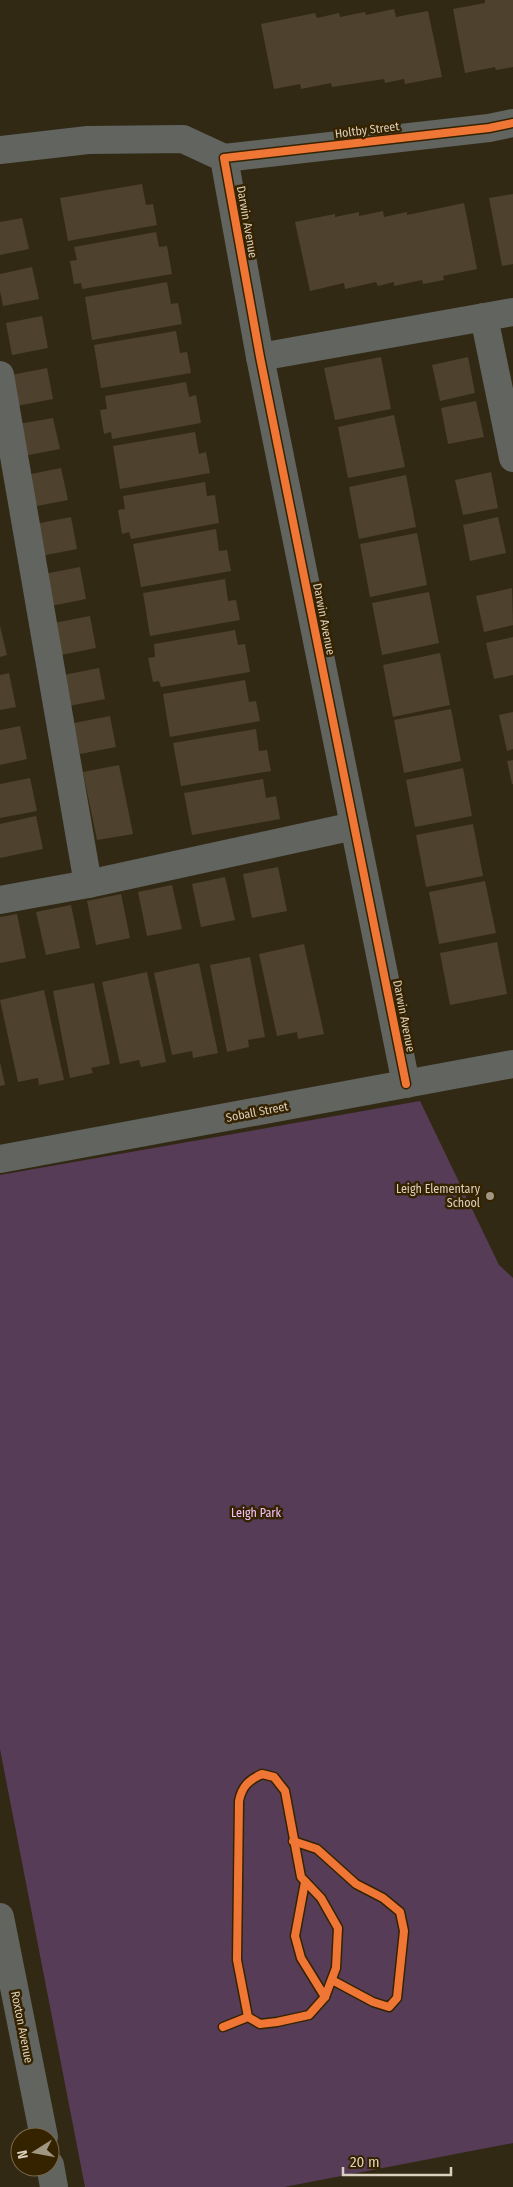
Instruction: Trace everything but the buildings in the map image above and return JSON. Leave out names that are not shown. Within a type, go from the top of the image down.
[{"type":"street","name":"Holtby Street","points":[[224,158],[513,123]]},
{"type":"street","points":[[0,150],[88,140],[183,139],[224,158]]},
{"type":"street","name":"Darwin Avenue","points":[[224,158],[260,357],[406,1084]]},
{"type":"street","points":[[260,357],[513,312]]},
{"type":"street","points":[[484,317],[513,458]]},
{"type":"street","points":[[0,375],[88,884]]},
{"type":"street","points":[[0,900],[88,884],[354,826]]},
{"type":"street","name":"Soball Street","points":[[0,1160],[513,1064]]},
{"type":"street","name":"Roxton Avenue","points":[[0,1917],[42,2127]]},
{"type":"green space","name":"Leigh Park","points":[[420,1101],[499,1265],[513,1278],[513,2143],[284,2187],[85,2187],[0,1749],[0,1175]]},
{"type":"cycle path","points":[[406,1084],[260,357],[224,158],[489,128],[513,123]]},
{"type":"cycle path","points":[[223,2027],[248,2017],[260,2024],[309,2015],[325,1997],[336,1968],[338,1928],[321,1898],[301,1877],[285,1791],[274,1777],[262,1774],[247,1784],[242,1791],[239,1801],[237,1960],[248,2017]]},
{"type":"cycle path","points":[[293,1841],[317,1849],[356,1884],[383,1898],[400,1912],[404,1931],[397,1998],[389,2007],[373,2002],[332,1980]]},
{"type":"cycle path","points":[[305,1882],[295,1936],[301,1958],[325,1997]]},
{"type":"place","name":"Leigh Elementary School","points":[[490,1196]]}]
